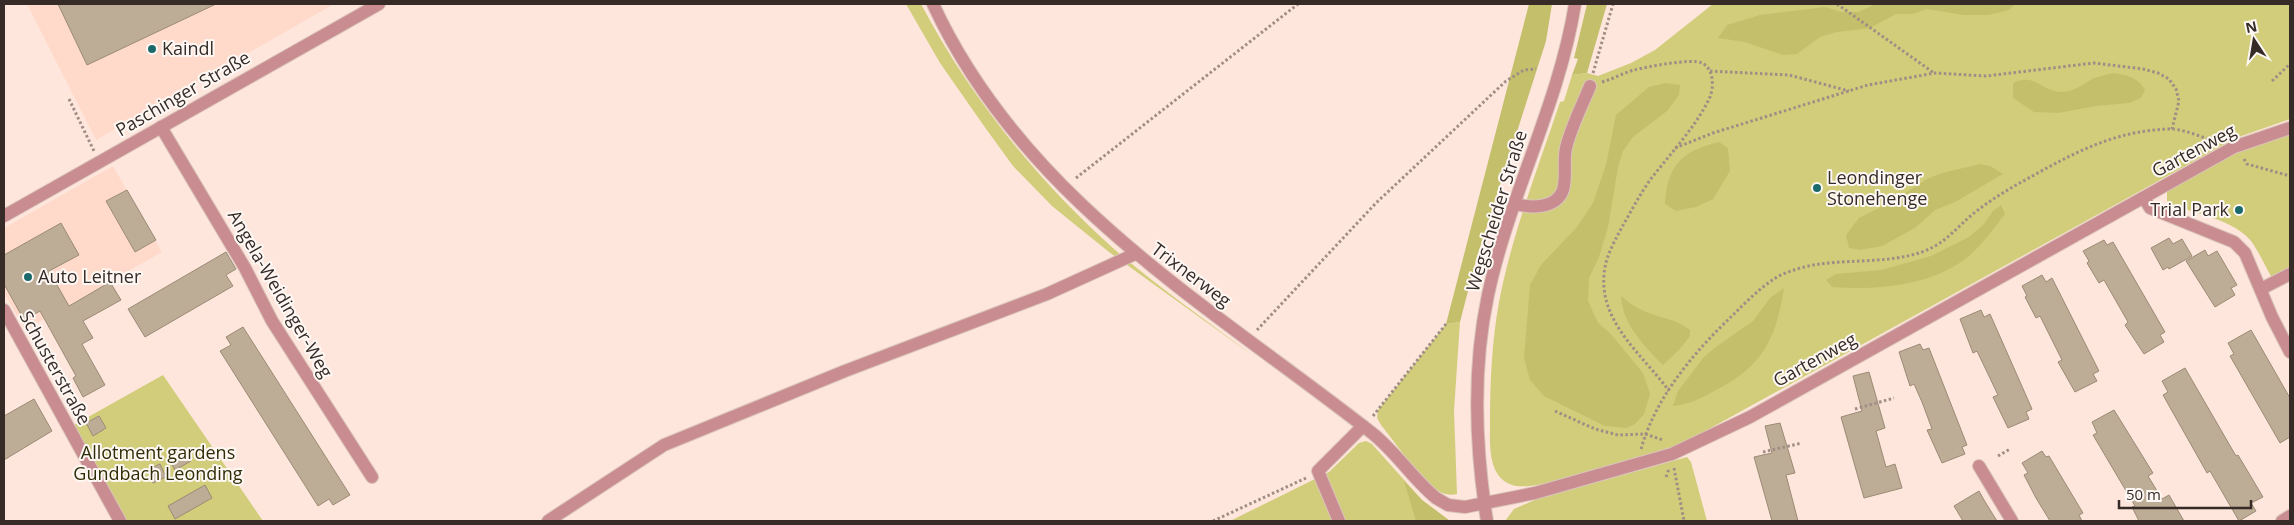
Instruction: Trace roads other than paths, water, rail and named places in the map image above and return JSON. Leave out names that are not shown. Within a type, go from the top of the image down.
[{"type":"street","name":"Paschinger Straße","points":[[4,216],[379,4]]},
{"type":"street","name":"Trixnerweg","points":[[933,4],[961,56],[997,109],[1024,143],[1063,188],[1135,254],[1363,426],[1388,447],[1407,470],[1436,498],[1448,505],[1461,508],[1484,505]]},
{"type":"street","name":"Wegscheider Straße","points":[[1487,521],[1478,463],[1476,424],[1480,338],[1488,294],[1502,244],[1549,102],[1575,4]]},
{"type":"street","points":[[1515,204],[1526,207],[1540,207],[1555,201],[1563,191],[1566,148],[1590,86]]},
{"type":"street","name":"Angela-Weidinger-Weg","points":[[161,127],[245,268],[272,321],[372,477]]},
{"type":"street","name":"Gartenweg","points":[[1484,505],[1640,464],[1696,444],[1750,416],[2234,147],[2290,128]]},
{"type":"street","name":"Gartenweg","points":[[2144,198],[2150,208],[2234,242],[2245,253],[2290,352]]},
{"type":"street","points":[[548,521],[664,445],[845,371],[1047,294],[1135,254]]},
{"type":"street","points":[[2261,289],[2290,274]]},
{"type":"street","name":"Schusterstraße","points":[[4,310],[120,521]]},
{"type":"street","points":[[1339,521],[1318,471],[1363,426]]},
{"type":"street","points":[[1979,466],[2012,521]]},
{"type":"street","points":[[2282,521],[2290,516]]},
{"type":"place","name":"Kaindl","points":[[152,49]]},
{"type":"place","name":"Leondinger Stonehenge","points":[[1817,188]]},
{"type":"place","name":"Trial Park","points":[[2239,210]]},
{"type":"place","name":"Auto Leitner","points":[[28,277]]},
{"type":"park label","name":"Allotment gardens Gundbach Leonding","points":[[158,463]]}]
